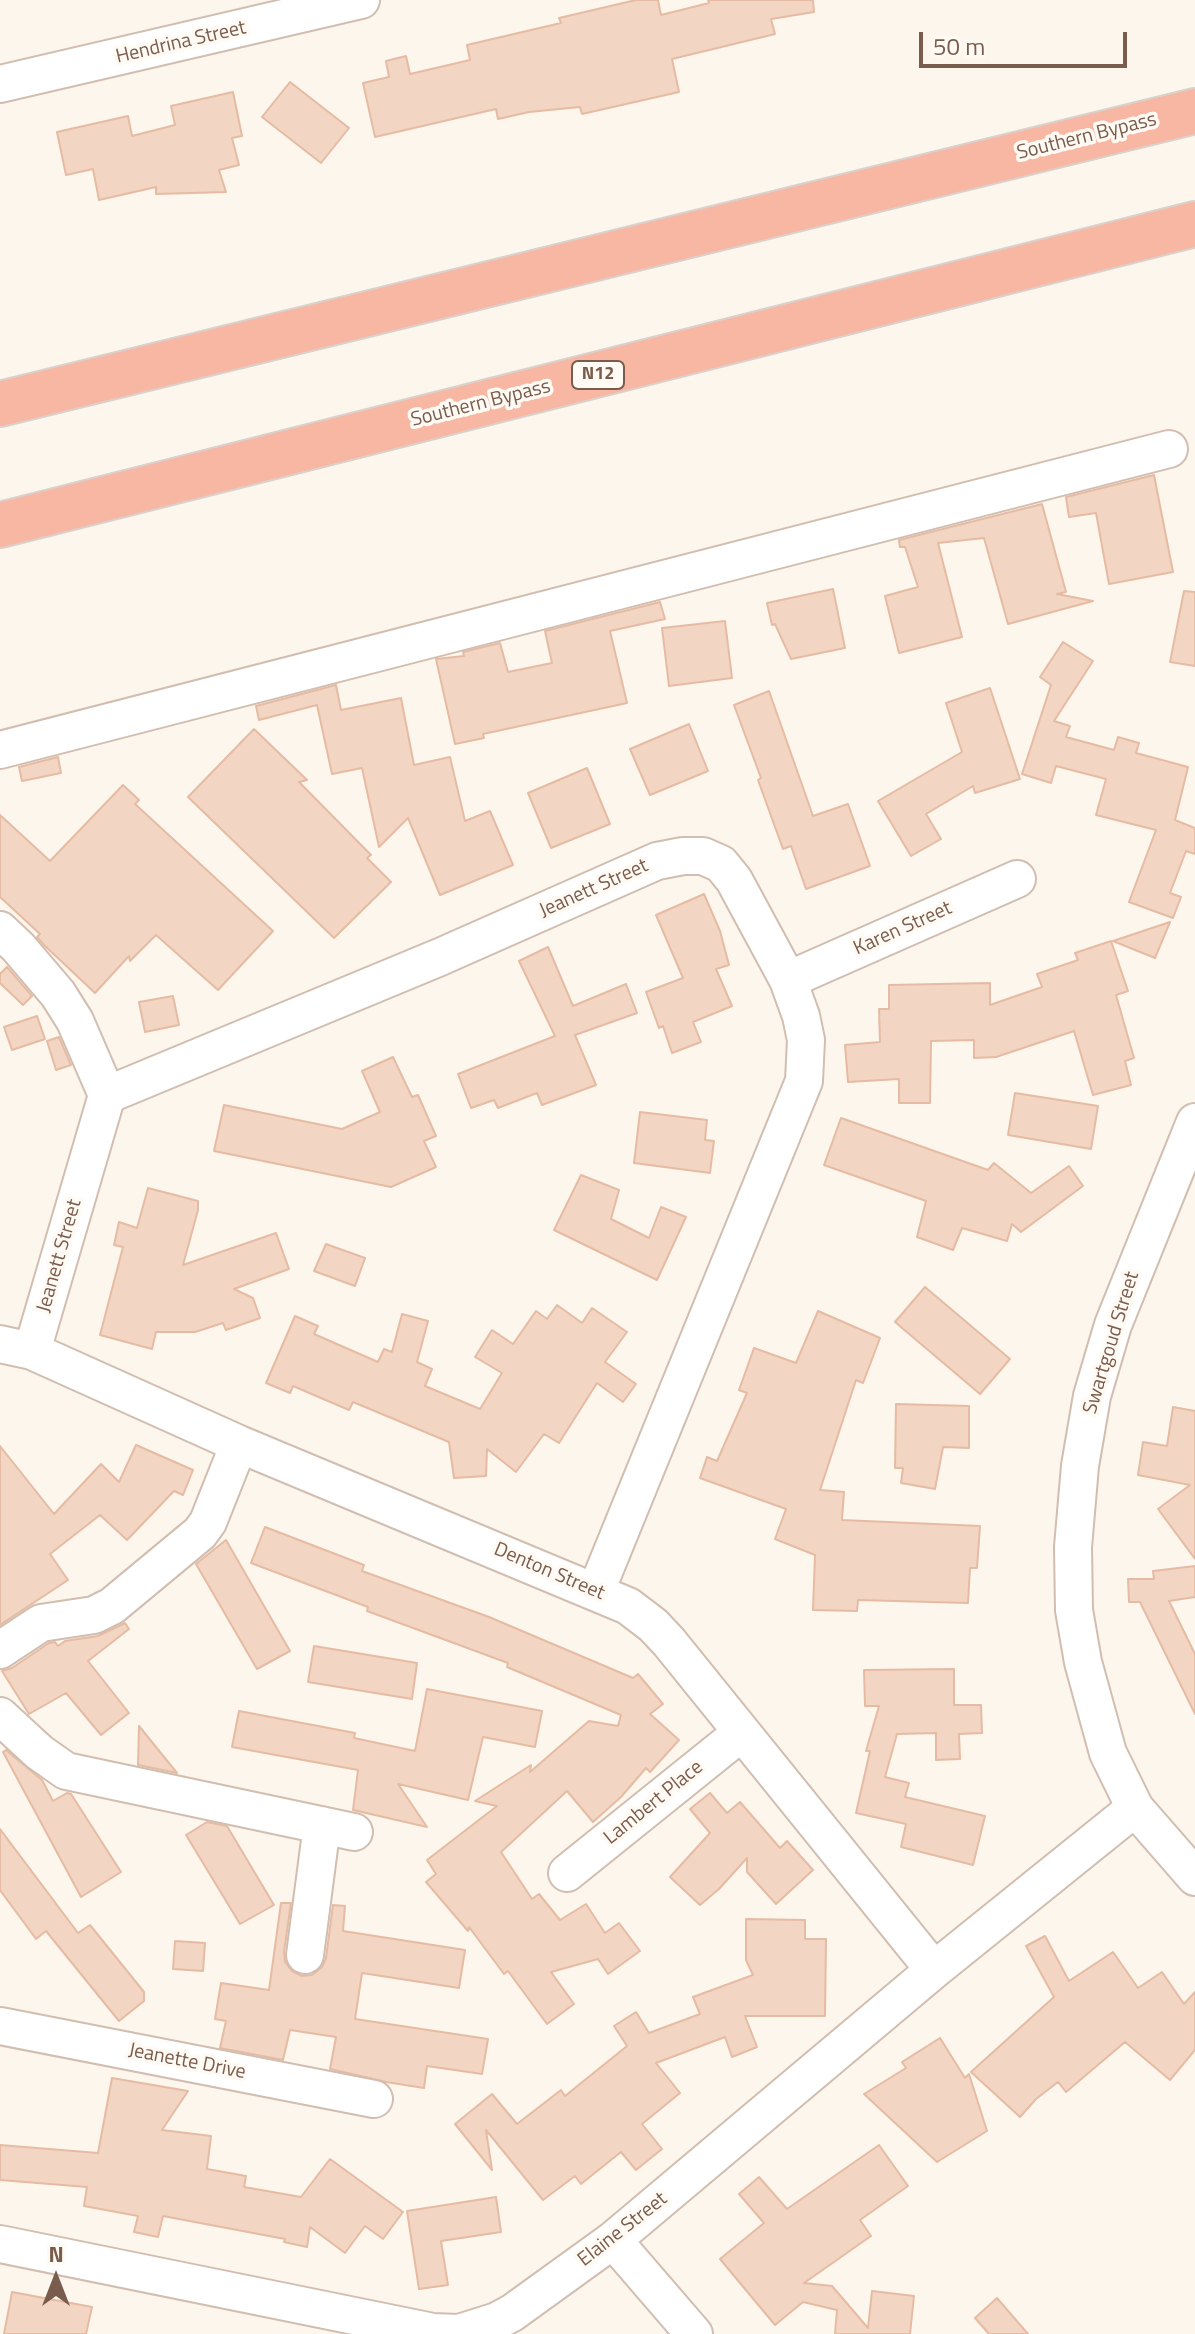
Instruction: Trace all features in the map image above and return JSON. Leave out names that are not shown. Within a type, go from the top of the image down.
[{"type":"highway","name":"Southern Bypass","points":[[0,404],[1195,111]]},
{"type":"highway","name":"Southern Bypass","points":[[0,525],[1195,224]]},
{"type":"street","name":"Hendrina Street","points":[[0,84],[361,0]]},
{"type":"street","points":[[0,750],[1169,449]]},
{"type":"street","name":"Jeanett Street","points":[[16,1347],[107,1095],[440,957],[657,861],[703,856],[721,864],[734,880],[788,980],[806,1040],[801,1089],[596,1591]]},
{"type":"street","name":"Karen Street","points":[[788,980],[1017,879]]},
{"type":"street","points":[[0,930],[64,1003],[107,1095]]},
{"type":"street","name":"Swartgoud Street","points":[[1195,1122],[1113,1325],[1092,1396],[1080,1466],[1073,1547],[1074,1610],[1083,1662],[1108,1753],[1135,1808],[1195,1877]]},
{"type":"street","name":"Denton Street","points":[[16,1347],[239,1444],[628,1606],[653,1625],[934,1970]]},
{"type":"street","points":[[0,1650],[41,1623],[94,1615],[112,1606],[200,1533],[208,1522],[239,1444]]},
{"type":"street","points":[[0,1716],[39,1752],[66,1771],[338,1829],[305,1955]]},
{"type":"street","name":"Lambert Place","points":[[567,1873],[741,1733]]},
{"type":"street","name":"Elaine Street","points":[[0,2244],[418,2329],[459,2333],[497,2321],[613,2240],[934,1970],[1135,1808]]},
{"type":"street","name":"Jeanette Drive","points":[[0,2026],[374,2099]]},
{"type":"street","points":[[613,2240],[694,2334]]},
{"type":"building","points":[[636,0],[658,0],[661,15],[709,3],[708,0],[813,0],[814,12],[771,19],[775,34],[672,59],[679,92],[582,114],[580,107],[529,112],[498,119],[496,109],[375,137],[363,83],[389,77],[386,61],[406,56],[410,74],[470,60],[467,45],[561,23],[559,18]]},
{"type":"building","points":[[290,82],[349,128],[321,163],[262,117]]},
{"type":"building","points":[[233,92],[242,136],[232,138],[239,165],[219,170],[226,192],[156,194],[156,187],[99,200],[93,169],[66,175],[57,132],[128,116],[132,136],[175,125],[171,106]]},
{"type":"building","points":[[1154,475],[1173,572],[1109,584],[1096,513],[1069,517],[1066,497]]},
{"type":"building","points":[[1042,504],[1066,592],[1057,594],[1093,601],[1008,624],[984,538],[938,543],[962,637],[899,653],[885,596],[918,587],[905,547],[900,547],[899,540]]},
{"type":"building","points":[[833,589],[845,648],[791,659],[775,624],[772,625],[767,603]]},
{"type":"building","points":[[1184,591],[1195,592],[1195,666],[1170,662]]},
{"type":"building","points":[[660,602],[665,619],[610,631],[627,703],[483,734],[484,738],[455,744],[436,659],[464,656],[463,652],[500,643],[508,672],[552,663],[545,631]]},
{"type":"building","points":[[725,621],[732,678],[669,686],[662,628]]},
{"type":"building","points":[[1063,642],[1093,661],[1054,721],[1070,726],[1066,737],[1114,750],[1118,737],[1139,743],[1136,753],[1188,767],[1175,820],[1195,828],[1195,854],[1186,851],[1170,893],[1181,897],[1173,918],[1129,902],[1156,830],[1096,815],[1106,779],[1056,766],[1051,783],[1022,774],[1051,685],[1040,677]]},
{"type":"building","points":[[336,685],[341,710],[401,698],[414,765],[450,757],[465,821],[490,811],[513,865],[440,895],[408,818],[379,847],[362,768],[332,774],[317,705],[259,720],[256,706]]},
{"type":"building","points":[[990,688],[1020,779],[975,793],[973,786],[926,814],[941,839],[911,856],[878,801],[962,752],[946,703]]},
{"type":"building","points":[[769,691],[813,816],[848,804],[870,866],[806,889],[791,846],[783,849],[734,705]]},
{"type":"building","points":[[689,724],[708,771],[650,795],[630,749]]},
{"type":"building","points":[[254,729],[307,780],[299,782],[371,855],[367,858],[391,882],[334,938],[188,797]]},
{"type":"building","points":[[58,757],[61,773],[22,781],[19,767]]},
{"type":"building","points":[[587,768],[610,824],[551,848],[528,793]]},
{"type":"building","points":[[123,785],[139,800],[135,804],[273,931],[218,990],[156,935],[130,961],[129,956],[95,993],[44,945],[37,937],[40,934],[0,897],[0,815],[50,861]]},
{"type":"building","points":[[704,894],[720,931],[729,965],[716,969],[732,1006],[693,1022],[701,1042],[672,1053],[646,992],[683,978],[656,915]]},
{"type":"building","points":[[1170,922],[1155,958],[1113,941]]},
{"type":"building","points":[[1111,941],[1128,991],[1116,995],[1134,1058],[1125,1061],[1131,1085],[1093,1095],[1074,1031],[996,1057],[974,1058],[974,1040],[931,1041],[930,1103],[899,1103],[899,1079],[848,1082],[845,1045],[880,1042],[879,1009],[889,1009],[889,985],[990,983],[990,1005],[1042,987],[1037,974],[1078,960],[1075,953]]},
{"type":"building","points":[[548,947],[573,1006],[626,984],[637,1013],[575,1035],[596,1085],[542,1105],[537,1093],[498,1108],[494,1100],[471,1108],[458,1074],[555,1036],[519,961]]},
{"type":"building","points":[[7,967],[32,996],[23,1005],[0,983],[0,974]]},
{"type":"building","points":[[173,996],[179,1025],[145,1032],[139,1002]]},
{"type":"building","points":[[37,1016],[45,1039],[12,1050],[4,1027]]},
{"type":"building","points":[[59,1037],[71,1065],[56,1070],[47,1041]]},
{"type":"building","points":[[393,1057],[412,1097],[418,1095],[436,1136],[424,1141],[436,1167],[391,1187],[214,1151],[224,1105],[342,1129],[380,1112],[362,1071]]},
{"type":"building","points":[[1015,1093],[1098,1106],[1091,1149],[1008,1135]]},
{"type":"building","points":[[640,1112],[707,1120],[705,1140],[714,1141],[710,1173],[634,1163]]},
{"type":"building","points":[[841,1118],[988,1170],[994,1163],[1031,1193],[1069,1166],[1083,1186],[1021,1232],[1012,1224],[1007,1241],[962,1228],[953,1250],[917,1237],[926,1201],[824,1165]]},
{"type":"building","points":[[581,1175],[619,1190],[611,1219],[649,1238],[661,1207],[686,1217],[657,1280],[554,1230]]},
{"type":"building","points":[[148,1188],[198,1201],[183,1265],[276,1233],[289,1269],[234,1289],[253,1298],[260,1318],[226,1330],[223,1323],[195,1332],[156,1332],[152,1349],[100,1335],[123,1247],[114,1245],[119,1222],[137,1228]]},
{"type":"building","points":[[326,1244],[365,1258],[355,1286],[314,1271]]},
{"type":"building","points":[[925,1287],[1010,1359],[980,1394],[895,1322]]},
{"type":"building","points":[[557,1305],[582,1323],[592,1308],[627,1332],[605,1362],[636,1384],[623,1402],[597,1383],[559,1443],[544,1434],[516,1472],[487,1449],[486,1476],[454,1478],[449,1442],[353,1402],[349,1410],[293,1386],[290,1393],[266,1383],[295,1316],[318,1326],[314,1334],[378,1362],[384,1349],[392,1352],[402,1314],[428,1321],[417,1362],[432,1369],[425,1386],[480,1409],[502,1373],[475,1357],[492,1330],[513,1344],[536,1311],[547,1319]]},
{"type":"building","points":[[818,1311],[880,1338],[863,1383],[856,1380],[820,1490],[844,1492],[842,1520],[980,1526],[977,1568],[970,1568],[968,1603],[858,1600],[857,1611],[813,1610],[815,1555],[775,1539],[786,1509],[700,1478],[707,1457],[717,1461],[747,1393],[739,1390],[754,1348],[796,1363]]},
{"type":"building","points":[[896,1404],[969,1406],[969,1448],[943,1447],[935,1489],[901,1483],[903,1468],[895,1468]]},
{"type":"building","points":[[1173,1407],[1195,1411],[1195,1559],[1158,1509],[1190,1485],[1138,1475],[1143,1442],[1167,1446]]},
{"type":"building","points":[[136,1445],[193,1470],[183,1495],[174,1491],[127,1540],[100,1515],[50,1554],[68,1580],[0,1625],[0,1446],[54,1514],[101,1464],[119,1482]]},
{"type":"building","points":[[265,1527],[364,1565],[362,1571],[489,1617],[633,1678],[638,1674],[663,1704],[650,1714],[679,1740],[650,1772],[646,1768],[621,1797],[593,1822],[567,1791],[501,1852],[532,1899],[539,1894],[560,1920],[586,1904],[605,1933],[619,1923],[640,1951],[608,1974],[598,1959],[551,1972],[574,2004],[547,2024],[508,1971],[504,1974],[469,1927],[468,1931],[426,1882],[436,1874],[427,1860],[497,1806],[475,1801],[531,1765],[530,1772],[589,1721],[618,1726],[621,1715],[507,1667],[508,1663],[367,1611],[368,1607],[251,1563]]},
{"type":"building","points":[[226,1540],[290,1651],[257,1669],[196,1564]]},
{"type":"building","points":[[1195,1566],[1195,1597],[1169,1601],[1195,1654],[1195,1714],[1140,1602],[1129,1602],[1128,1579],[1154,1579],[1153,1571]]},
{"type":"building","points":[[125,1623],[129,1629],[88,1661],[129,1713],[101,1735],[66,1693],[29,1714],[2,1671],[12,1668],[49,1643],[55,1642],[58,1646],[65,1641],[98,1636]]},
{"type":"building","points":[[314,1646],[417,1663],[412,1699],[308,1682]]},
{"type":"building","points":[[954,1669],[954,1705],[981,1705],[982,1733],[959,1734],[960,1759],[936,1760],[936,1733],[897,1734],[885,1777],[909,1783],[905,1797],[985,1816],[973,1865],[901,1847],[906,1824],[856,1813],[870,1751],[866,1751],[879,1706],[865,1706],[864,1670]]},
{"type":"building","points":[[427,1689],[542,1711],[535,1747],[483,1737],[468,1800],[398,1784],[427,1827],[353,1810],[358,1770],[232,1747],[239,1711],[355,1733],[354,1738],[415,1751]]},
{"type":"building","points":[[139,1726],[177,1773],[138,1765]]},
{"type":"building","points":[[6,1750],[42,1780],[53,1801],[71,1794],[121,1872],[81,1897],[3,1752]]},
{"type":"building","points":[[710,1793],[727,1813],[740,1802],[780,1848],[787,1841],[813,1870],[776,1904],[747,1872],[747,1858],[700,1905],[670,1877],[710,1833],[690,1809]]},
{"type":"building","points":[[207,1822],[227,1826],[274,1905],[240,1924],[186,1835]]},
{"type":"building","points":[[0,1829],[78,1933],[90,1925],[144,1992],[144,2001],[119,2021],[46,1931],[36,1939],[0,1890]]},
{"type":"building","points":[[281,1903],[291,1903],[285,1962],[292,1971],[302,1976],[312,1975],[322,1967],[326,1958],[333,1905],[345,1906],[343,1931],[465,1950],[459,1988],[362,1973],[355,2019],[488,2039],[482,2074],[427,2066],[424,2088],[386,2082],[330,2069],[336,2037],[290,2030],[283,2060],[220,2048],[226,2021],[215,2019],[221,1983],[269,1990]]},
{"type":"building","points":[[746,1919],[805,1920],[805,1939],[826,1939],[825,2016],[745,2016],[757,2047],[732,2057],[725,2037],[656,2063],[680,2093],[642,2124],[662,2149],[636,2170],[621,2152],[581,2184],[575,2176],[543,2200],[486,2130],[492,2170],[455,2124],[492,2094],[517,2124],[561,2090],[565,2096],[627,2046],[614,2026],[636,2012],[649,2033],[700,2014],[693,1997],[753,1975],[746,1960]]},
{"type":"building","points":[[1045,1936],[1069,1981],[1113,1952],[1138,1988],[1162,1972],[1184,2004],[1195,1992],[1195,2050],[1170,2080],[1125,2042],[1066,2092],[1058,2082],[1036,2099],[1020,2117],[971,2072],[1054,1997],[1026,1946]]},
{"type":"building","points":[[175,1941],[205,1943],[203,1971],[173,1969]]},
{"type":"building","points":[[940,2038],[965,2078],[969,2074],[987,2131],[937,2162],[864,2094],[906,2068],[902,2062]]},
{"type":"building","points":[[112,2078],[188,2091],[162,2130],[211,2136],[207,2169],[246,2176],[244,2187],[301,2197],[330,2159],[403,2212],[383,2239],[365,2226],[345,2253],[310,2227],[307,2247],[284,2242],[285,2239],[163,2216],[158,2237],[134,2232],[138,2216],[84,2206],[87,2187],[0,2180],[0,2145],[98,2153]]},
{"type":"building","points":[[879,2145],[908,2186],[860,2220],[871,2236],[804,2283],[832,2286],[868,2328],[872,2291],[914,2296],[910,2334],[835,2334],[837,2310],[803,2302],[775,2325],[720,2259],[764,2223],[739,2194],[759,2177],[787,2209]]},
{"type":"building","points":[[496,2197],[501,2232],[441,2241],[448,2285],[419,2289],[407,2211]]},
{"type":"building","points":[[12,2292],[92,2307],[86,2334],[4,2334]]},
{"type":"building","points":[[997,2298],[1028,2334],[989,2334],[975,2318]]}]
